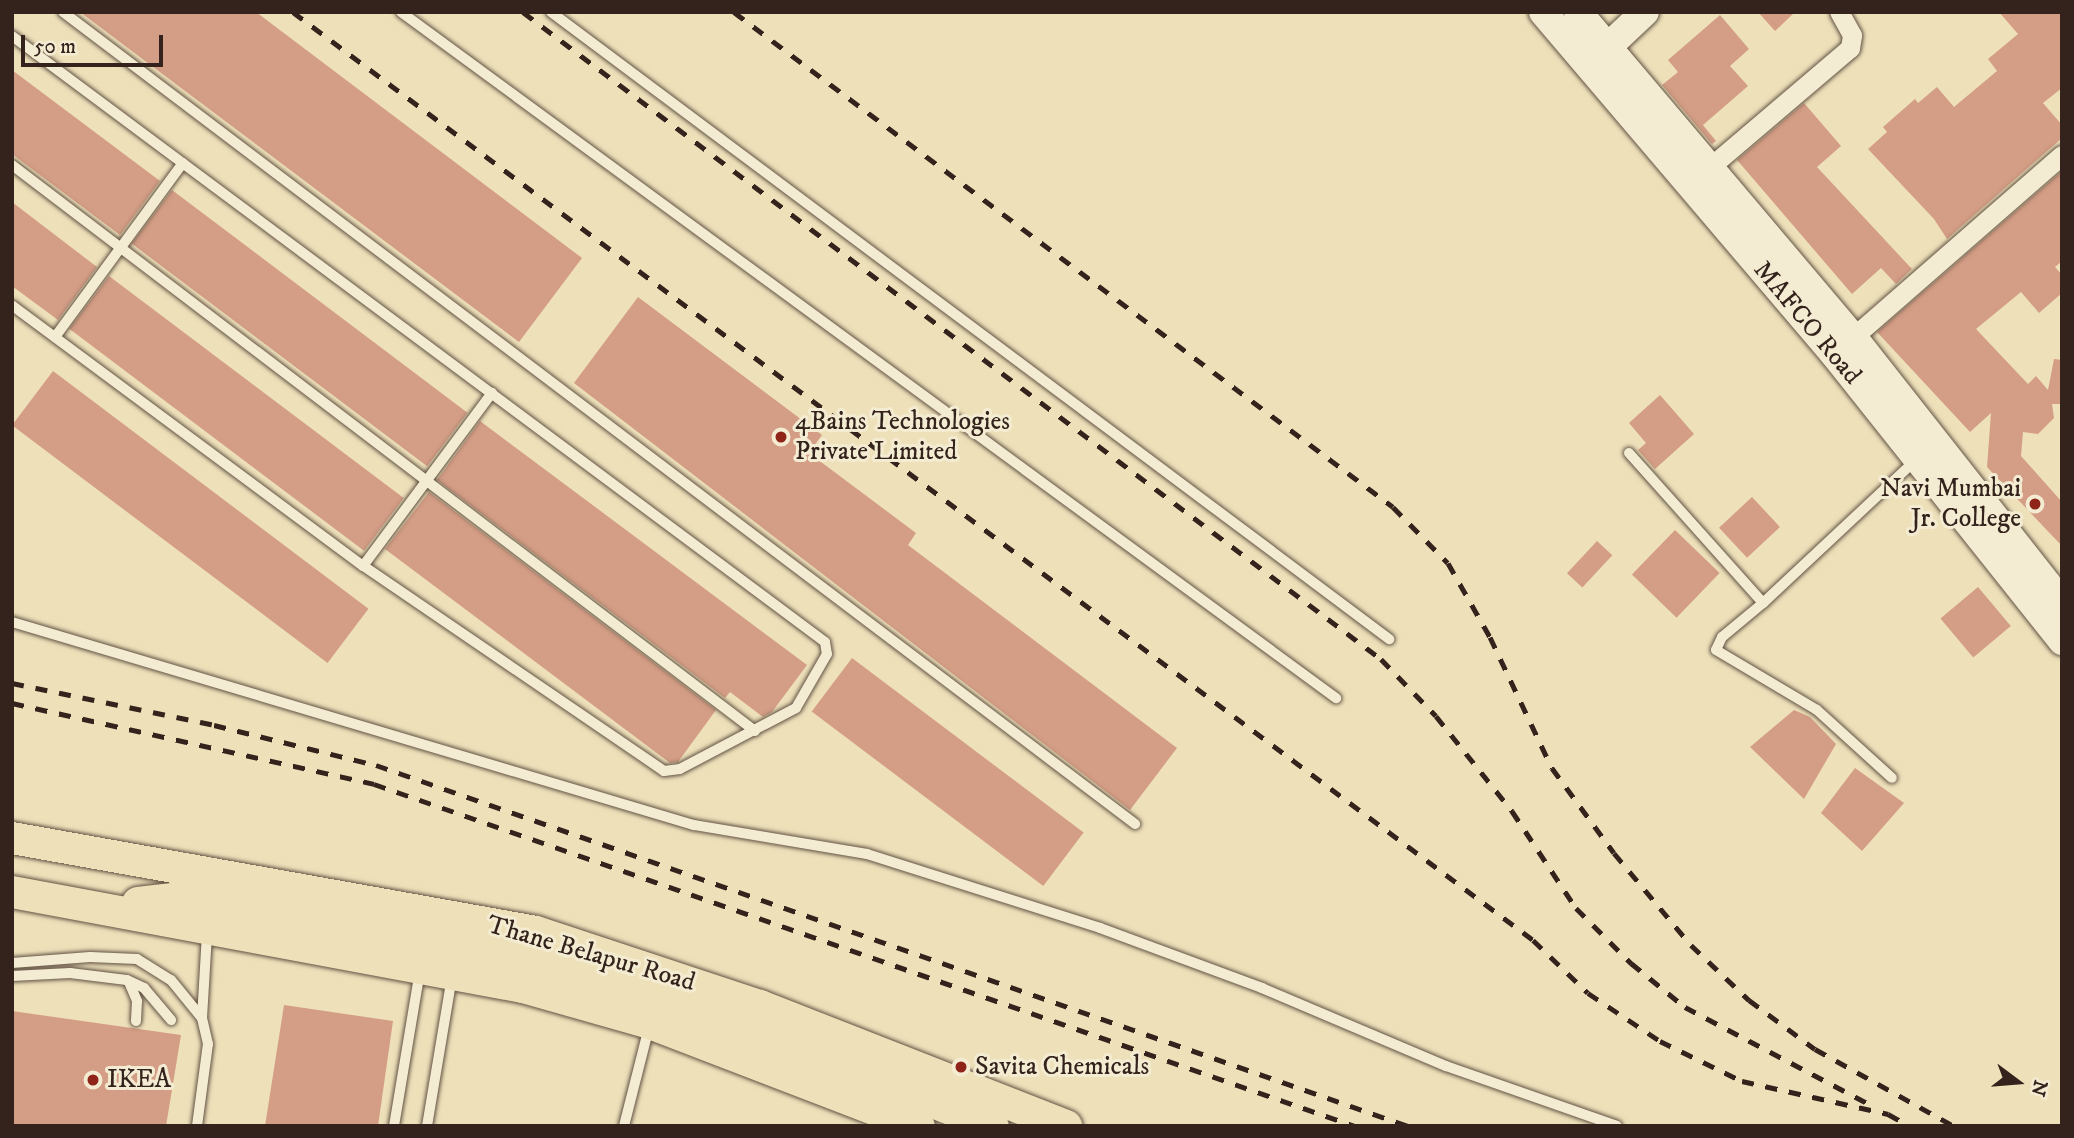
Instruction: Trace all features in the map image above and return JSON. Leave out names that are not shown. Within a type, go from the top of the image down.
[{"type":"main road","name":"MAFCO Road","points":[[1543,12],[1577,19],[1599,55],[1843,345]]},
{"type":"main road","points":[[1599,55],[1646,12]]},
{"type":"main road","name":"MAFCO Road","points":[[1599,55],[1710,167],[1843,345],[1926,450],[2062,641]]},
{"type":"main road","name":"MAFCO Road","points":[[1926,450],[2062,603]]},
{"type":"main road","name":"Thane Belapur Road","points":[[12,838],[536,932],[748,1002],[1066,1126]]},
{"type":"main road","points":[[12,892],[523,986],[650,1023],[919,1126]]},
{"type":"main road","points":[[105,907],[197,896],[529,960],[751,1030],[993,1126]]},
{"type":"street","points":[[1710,167],[1850,48],[1853,35],[1839,12]]},
{"type":"street","points":[[1843,345],[2062,155]]},
{"type":"lane","points":[[63,12],[1135,824]]},
{"type":"lane","points":[[401,12],[1336,698]]},
{"type":"lane","points":[[551,12],[1389,639]]},
{"type":"lane","points":[[12,36],[825,642],[827,654],[796,708],[680,769],[664,771],[363,566],[12,305]]},
{"type":"lane","points":[[55,337],[183,163]]},
{"type":"lane","points":[[12,165],[755,730]]},
{"type":"lane","points":[[363,566],[492,393]]},
{"type":"lane","points":[[1892,778],[1816,710],[1716,650],[1722,637],[1763,603],[1926,450]]},
{"type":"lane","points":[[1629,453],[1763,603]]},
{"type":"lane","points":[[12,622],[694,825],[867,854],[1100,928],[1262,988],[1446,1066],[1617,1126]]},
{"type":"lane","points":[[197,1126],[208,1044],[202,1017],[207,926]]},
{"type":"lane","points":[[12,963],[90,957],[137,959],[171,980],[202,1017]]},
{"type":"lane","points":[[394,1126],[421,966]]},
{"type":"lane","points":[[12,976],[70,973],[127,980],[144,988],[171,1020]]},
{"type":"lane","points":[[427,1126],[453,973]]},
{"type":"lane","points":[[127,980],[138,1001],[136,1021]]},
{"type":"lane","points":[[624,1126],[650,1023]]},
{"type":"building","points":[[80,12],[256,12],[582,258],[519,342]]},
{"type":"building","points":[[1758,12],[1795,12],[1775,31]]},
{"type":"building","points":[[1999,12],[2062,12],[2062,88],[2043,103],[2062,125],[2062,138],[1947,239],[1934,219],[1868,149],[1887,132],[1883,127],[1915,99],[1918,103],[1937,87],[1954,107],[1997,71],[1988,59],[2018,34]]},
{"type":"building","points":[[1720,15],[1749,49],[1730,66],[1748,86],[1703,125],[1716,141],[1712,144],[1662,85],[1678,72],[1668,60]]},
{"type":"building","points":[[12,70],[160,181],[120,235],[12,154]]},
{"type":"building","points":[[1804,103],[1841,146],[1817,167],[1912,269],[1896,284],[1881,268],[1852,294],[1737,160]]},
{"type":"building","points":[[2062,171],[2062,261],[2055,267],[2062,275],[2062,293],[2039,313],[2021,292],[1976,329],[2028,384],[2036,376],[2048,390],[2054,359],[2062,360],[2062,404],[2052,404],[2054,418],[2038,434],[2023,432],[2021,456],[2062,502],[2062,546],[1987,467],[1991,413],[1970,432],[1877,332]]},
{"type":"building","points":[[172,190],[467,413],[427,466],[132,244]]},
{"type":"building","points":[[12,202],[97,267],[58,320],[12,286]]},
{"type":"building","points":[[109,276],[404,498],[364,551],[69,329]]},
{"type":"building","points":[[638,297],[822,435],[809,453],[916,533],[908,545],[1177,748],[1130,810],[574,383]]},
{"type":"building","points":[[53,371],[368,609],[328,663],[12,425]]},
{"type":"building","points":[[1660,395],[1694,434],[1655,469],[1638,450],[1646,443],[1629,423]]},
{"type":"building","points":[[480,421],[807,665],[772,712],[763,717],[730,692],[725,698],[437,480]]},
{"type":"building","points":[[429,492],[716,710],[678,762],[670,763],[385,549]]},
{"type":"building","points":[[1752,497],[1780,527],[1747,558],[1719,528]]},
{"type":"building","points":[[1675,530],[1720,573],[1677,618],[1632,575]]},
{"type":"building","points":[[1597,541],[1612,555],[1582,588],[1567,573]]},
{"type":"building","points":[[1978,587],[2011,626],[1973,658],[1940,618]]},
{"type":"building","points":[[852,658],[1084,833],[1043,886],[812,712]]},
{"type":"building","points":[[1794,710],[1810,717],[1836,744],[1804,799],[1750,747]]},
{"type":"building","points":[[1855,768],[1904,803],[1862,851],[1821,813]]},
{"type":"building","points":[[284,1005],[393,1021],[378,1126],[265,1126]]},
{"type":"building","name":"IKEA","points":[[12,1011],[181,1035],[166,1126],[12,1126]]},
{"type":"railway","points":[[293,12],[1533,940],[1588,993],[1660,1041],[1742,1081],[1888,1114],[1910,1126]]},
{"type":"railway","points":[[523,12],[1381,659],[1436,716],[1512,811],[1576,908],[1631,963],[1685,1007],[1869,1104]]},
{"type":"railway","points":[[734,12],[1393,507],[1448,563],[1490,637],[1552,768],[1614,853],[1691,945],[1749,1000],[1815,1049],[1954,1126]]},
{"type":"railway","points":[[12,683],[214,725],[376,765],[1408,1126]]},
{"type":"railway","points":[[12,703],[374,784],[1355,1126]]},
{"type":"place","name":"4Bains Technologies Private Limited","points":[[781,437]]},
{"type":"place","name":"Navi Mumbai Jr. College","points":[[2035,504]]},
{"type":"place","name":"Savita Chemicals","points":[[961,1067]]},
{"type":"place","name":"IKEA","points":[[93,1080]]}]
